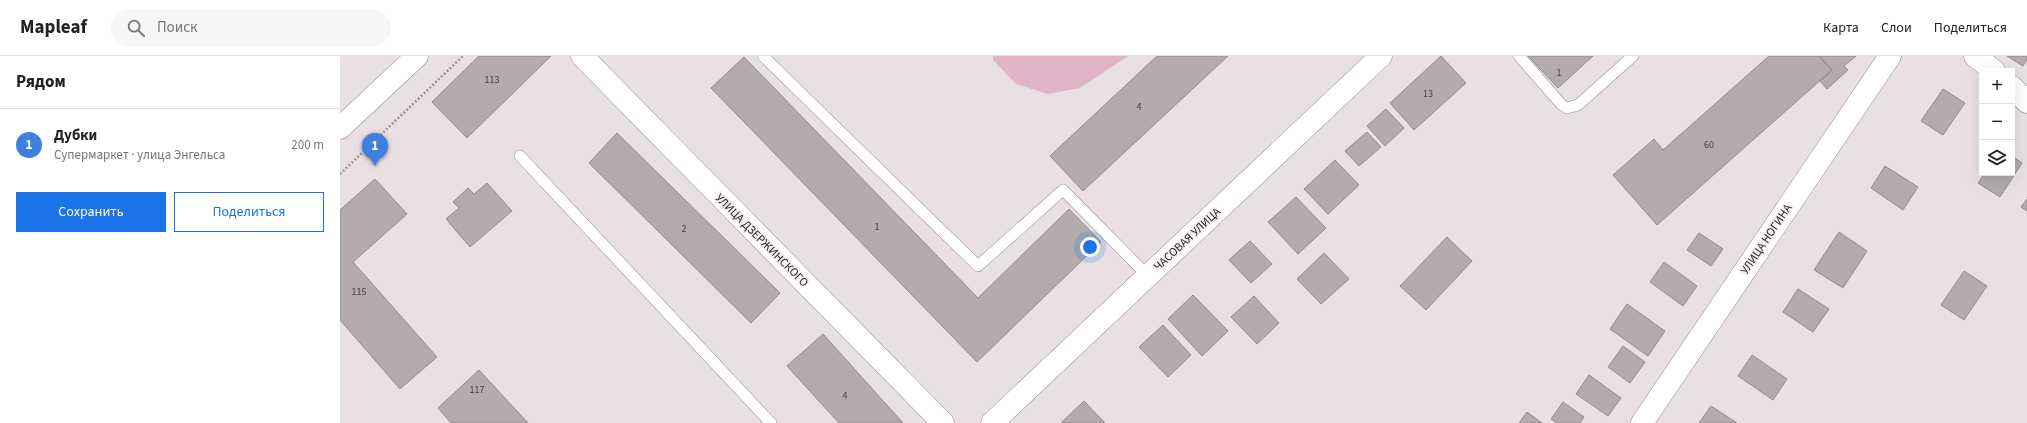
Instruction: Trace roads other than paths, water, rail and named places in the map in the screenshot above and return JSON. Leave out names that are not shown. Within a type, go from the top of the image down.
[{"type":"street","points":[[340,128],[417,56]]},
{"type":"street","name":"УЛИЦА ДЗЕРЖИНСКОГО","points":[[582,56],[943,423]]},
{"type":"street","name":"ЧАСОВАЯ УЛИЦА","points":[[992,423],[1381,56]]},
{"type":"street","points":[[1974,56],[1990,68]]},
{"type":"street","name":"УЛИЦА НОГИНА","points":[[1642,423],[1884,59]]},
{"type":"street","points":[[2015,90],[2027,102]]},
{"type":"lane","points":[[763,56],[978,266],[1063,190],[1148,276]]},
{"type":"lane","points":[[1519,56],[1561,104],[1567,108],[1578,105],[1633,56]]},
{"type":"lane","points":[[520,156],[771,423]]},
{"type":"place","name":"Дубки","points":[[375,166]]}]
